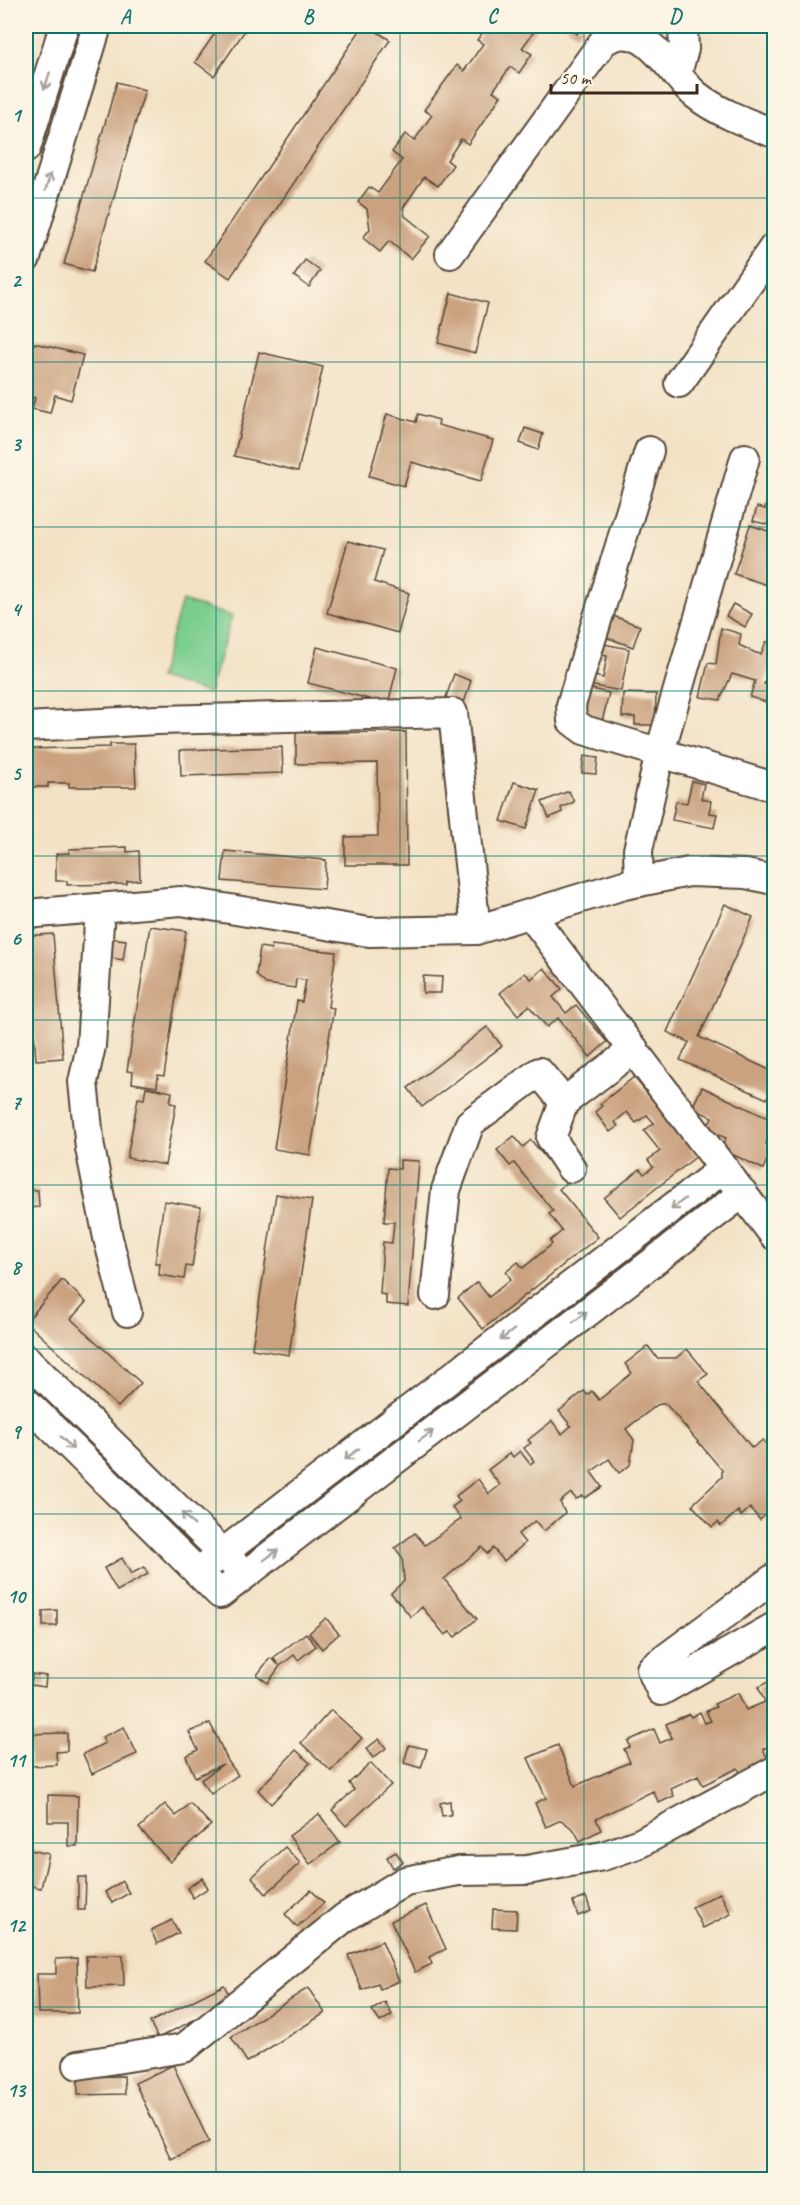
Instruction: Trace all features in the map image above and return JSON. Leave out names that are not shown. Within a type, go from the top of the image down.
[{"type":"street","points":[[26,148],[64,26]]},
{"type":"street","points":[[26,258],[97,26]]},
{"type":"street","points":[[677,73],[684,49],[683,26]]},
{"type":"street","points":[[450,254],[603,42],[617,35],[639,38],[677,73],[697,96],[731,115],[774,133]]},
{"type":"street","points":[[679,383],[774,247]]},
{"type":"street","points":[[649,451],[570,713],[577,727],[774,788]]},
{"type":"street","points":[[639,882],[638,850],[660,752],[745,458]]},
{"type":"street","points":[[26,727],[157,720],[453,713],[476,930]]},
{"type":"street","points":[[26,914],[181,901],[369,932],[476,930],[639,882],[689,872],[746,874],[774,880]]},
{"type":"street","points":[[100,908],[91,1046],[83,1082],[90,1148],[108,1238],[127,1312]]},
{"type":"street","points":[[531,915],[774,1235]]},
{"type":"street","points":[[571,1168],[551,1138],[564,1102],[634,1049]]},
{"type":"street","points":[[435,1295],[446,1190],[470,1123],[539,1072],[564,1102]]},
{"type":"street","points":[[198,1572],[724,1168]]},
{"type":"street","points":[[26,1402],[220,1594],[743,1193]]},
{"type":"street","points":[[26,1359],[245,1575]]},
{"type":"street","points":[[774,1578],[651,1669],[661,1691],[774,1627]]},
{"type":"street","points":[[78,2065],[184,2048],[344,1918],[405,1881],[458,1871],[527,1870],[603,1856],[640,1843],[774,1771]]},
{"type":"green space","points":[[182,601],[232,616],[209,693],[159,678]]},
{"type":"building","points":[[133,26],[160,26],[158,33]]},
{"type":"building","points":[[220,26],[248,26],[214,76],[195,62]]},
{"type":"building","points":[[363,26],[368,26],[390,40],[230,278],[205,261]]},
{"type":"building","points":[[487,26],[538,26],[522,48],[532,54],[519,73],[510,67],[493,91],[501,96],[468,144],[461,139],[447,160],[453,165],[438,186],[424,177],[403,208],[405,216],[430,236],[411,259],[389,241],[380,252],[363,238],[370,229],[367,209],[358,202],[369,187],[378,193],[402,160],[392,152],[405,134],[414,141],[432,115],[424,110],[457,65],[464,71],[483,44],[477,40]]},
{"type":"building","points":[[565,26],[584,26],[577,34]]},
{"type":"building","points":[[117,82],[145,90],[92,272],[64,264]]},
{"type":"building","points":[[305,260],[320,271],[309,287],[294,276]]},
{"type":"building","points":[[451,293],[488,303],[475,353],[438,343]]},
{"type":"building","points":[[34,343],[83,355],[71,400],[55,395],[50,413],[32,409],[35,398],[26,395],[26,377]]},
{"type":"building","points":[[259,352],[323,367],[298,471],[234,456]]},
{"type":"building","points":[[387,414],[416,422],[418,414],[439,420],[438,425],[493,440],[481,481],[411,462],[404,486],[369,476]]},
{"type":"building","points":[[525,428],[543,434],[538,450],[520,443]]},
{"type":"building","points":[[768,499],[774,501],[774,526],[753,521],[757,507],[765,509]]},
{"type":"building","points":[[750,525],[774,533],[774,562],[767,585],[734,574]]},
{"type":"building","points":[[348,541],[383,550],[374,582],[409,593],[398,633],[327,613]]},
{"type":"building","points":[[733,604],[752,614],[745,627],[726,616]]},
{"type":"building","points":[[608,614],[640,626],[633,647],[600,635]]},
{"type":"building","points":[[721,628],[741,634],[739,645],[756,653],[761,654],[766,642],[774,643],[774,662],[764,684],[774,689],[772,704],[750,697],[755,681],[732,674],[720,700],[700,697],[708,663],[716,664]]},
{"type":"building","points":[[599,643],[629,649],[621,691],[588,685],[590,675],[603,678],[607,656],[597,654]]},
{"type":"building","points":[[317,647],[397,668],[388,704],[308,683]]},
{"type":"building","points":[[454,674],[471,681],[463,706],[445,700]]},
{"type":"building","points":[[588,688],[609,693],[602,722],[581,717]]},
{"type":"building","points":[[623,693],[656,694],[655,725],[635,725],[635,717],[622,717]]},
{"type":"building","points":[[406,732],[407,865],[345,865],[345,837],[378,836],[377,763],[296,764],[296,733]]},
{"type":"building","points":[[110,744],[134,744],[136,787],[69,787],[69,783],[48,783],[48,787],[26,787],[26,749],[110,747]]},
{"type":"building","points":[[282,747],[283,773],[181,776],[180,750]]},
{"type":"building","points":[[584,756],[598,758],[596,774],[582,773]]},
{"type":"building","points":[[692,781],[704,784],[701,799],[711,801],[709,813],[717,814],[714,828],[672,820],[676,801],[687,803]]},
{"type":"building","points":[[514,782],[539,790],[526,829],[501,821]]},
{"type":"building","points":[[569,791],[574,802],[561,808],[562,812],[549,818],[542,802]]},
{"type":"building","points":[[127,847],[127,852],[139,851],[140,880],[127,881],[127,884],[67,885],[67,881],[56,881],[56,854],[69,853],[69,849]]},
{"type":"building","points":[[225,851],[326,860],[324,889],[222,881]]},
{"type":"building","points":[[725,904],[753,917],[699,1037],[774,1072],[774,1083],[767,1099],[680,1060],[689,1042],[667,1032]]},
{"type":"building","points":[[150,926],[186,931],[164,1076],[158,1075],[157,1087],[132,1083],[133,1072],[127,1071]]},
{"type":"building","points":[[53,934],[63,1058],[36,1060],[29,966],[26,966],[26,936]]},
{"type":"building","points":[[109,938],[126,940],[123,960],[106,957]]},
{"type":"building","points":[[271,945],[336,952],[328,1007],[334,1008],[310,1155],[274,1149],[297,1001],[302,1002],[306,980],[296,979],[295,988],[266,984],[256,975],[260,947],[272,949]]},
{"type":"building","points":[[544,968],[562,989],[553,997],[566,1013],[576,1005],[607,1042],[590,1057],[558,1018],[547,1027],[529,1006],[518,1015],[500,993],[525,973],[531,979]]},
{"type":"building","points":[[423,976],[442,977],[441,993],[423,993]]},
{"type":"building","points":[[487,1027],[502,1046],[422,1107],[408,1088]]},
{"type":"building","points":[[634,1077],[697,1156],[620,1217],[604,1198],[640,1169],[644,1174],[653,1167],[648,1160],[660,1151],[644,1131],[654,1123],[647,1115],[636,1123],[627,1112],[615,1122],[618,1126],[610,1132],[595,1112],[602,1106],[600,1104]]},
{"type":"building","points":[[146,1087],[172,1092],[170,1103],[176,1104],[165,1165],[127,1158],[138,1098],[144,1099]]},
{"type":"building","points":[[702,1087],[774,1121],[766,1144],[773,1147],[763,1169],[721,1149],[726,1138],[706,1129],[712,1117],[692,1108]]},
{"type":"building","points":[[514,1136],[523,1147],[531,1140],[566,1183],[559,1189],[598,1237],[483,1329],[458,1298],[477,1282],[489,1297],[511,1279],[506,1272],[518,1262],[523,1268],[552,1244],[550,1241],[562,1231],[549,1214],[553,1211],[514,1163],[510,1166],[497,1150]]},
{"type":"building","points":[[400,1160],[419,1161],[408,1306],[386,1304],[386,1295],[380,1294],[383,1242],[392,1243],[394,1222],[384,1222],[388,1168],[400,1169]]},
{"type":"building","points":[[26,1190],[38,1190],[39,1207],[26,1208]]},
{"type":"building","points":[[276,1194],[312,1200],[289,1355],[252,1349]]},
{"type":"building","points":[[164,1201],[201,1207],[192,1267],[186,1266],[184,1279],[159,1275],[160,1263],[155,1263]]},
{"type":"building","points":[[62,1280],[86,1302],[71,1319],[141,1383],[118,1407],[26,1322]]},
{"type":"building","points":[[648,1346],[657,1358],[676,1358],[687,1349],[708,1374],[698,1381],[752,1448],[763,1440],[774,1455],[774,1480],[769,1484],[769,1493],[774,1499],[774,1507],[760,1520],[750,1508],[741,1516],[738,1511],[721,1526],[718,1522],[712,1527],[692,1505],[722,1477],[722,1470],[665,1403],[657,1405],[626,1429],[634,1440],[630,1465],[619,1473],[609,1459],[591,1472],[602,1487],[585,1498],[583,1496],[576,1499],[571,1493],[560,1502],[565,1513],[544,1531],[535,1521],[518,1534],[525,1543],[504,1561],[493,1548],[487,1554],[482,1547],[444,1579],[477,1619],[455,1637],[450,1632],[445,1635],[422,1607],[411,1617],[391,1593],[404,1581],[402,1557],[395,1548],[415,1533],[425,1545],[461,1519],[452,1507],[460,1501],[456,1496],[478,1479],[489,1494],[500,1485],[488,1470],[510,1453],[513,1457],[520,1451],[530,1464],[534,1461],[524,1448],[531,1443],[528,1440],[552,1421],[562,1434],[571,1426],[559,1411],[584,1391],[587,1395],[592,1391],[599,1400],[632,1373],[625,1364]]},
{"type":"building","points":[[122,1558],[131,1574],[144,1567],[148,1574],[117,1591],[104,1568]]},
{"type":"building","points":[[57,1610],[57,1626],[43,1626],[43,1611]]},
{"type":"building","points":[[326,1618],[339,1634],[322,1649],[309,1633]]},
{"type":"building","points":[[306,1633],[316,1646],[298,1660],[294,1655],[280,1666],[268,1683],[257,1675],[270,1658],[279,1665],[273,1658]]},
{"type":"building","points":[[32,1674],[46,1676],[45,1687],[31,1685]]},
{"type":"building","points":[[774,1679],[774,1743],[763,1749],[769,1761],[741,1775],[738,1768],[703,1785],[698,1776],[671,1789],[674,1796],[659,1803],[653,1791],[596,1819],[601,1830],[580,1841],[574,1830],[561,1820],[546,1827],[535,1803],[546,1798],[528,1758],[558,1745],[575,1786],[630,1762],[624,1749],[630,1747],[628,1741],[654,1729],[660,1743],[672,1738],[666,1724],[700,1712],[705,1723],[711,1721],[706,1711],[716,1707],[714,1704],[738,1693],[746,1710],[765,1702],[758,1687]]},
{"type":"building","points":[[331,1710],[362,1738],[331,1771],[301,1743]]},
{"type":"building","points":[[210,1723],[228,1761],[238,1775],[211,1794],[201,1780],[223,1764],[195,1777],[186,1756],[198,1750],[189,1732]]},
{"type":"building","points":[[124,1727],[137,1754],[92,1774],[83,1754],[105,1743],[102,1737]]},
{"type":"building","points":[[67,1733],[67,1751],[56,1752],[57,1765],[30,1766],[28,1734]]},
{"type":"building","points":[[379,1739],[386,1748],[373,1758],[366,1749]]},
{"type":"building","points":[[409,1745],[427,1749],[421,1768],[404,1763]]},
{"type":"building","points":[[296,1750],[310,1763],[271,1804],[258,1790]]},
{"type":"building","points":[[371,1763],[391,1785],[346,1826],[332,1810],[354,1790],[349,1783]]},
{"type":"building","points":[[48,1795],[78,1796],[77,1846],[68,1846],[68,1822],[48,1822]]},
{"type":"building","points":[[450,1801],[451,1815],[442,1816],[440,1803]]},
{"type":"building","points":[[190,1803],[211,1825],[170,1862],[139,1828],[165,1804],[176,1816]]},
{"type":"building","points":[[319,1814],[340,1842],[310,1864],[289,1836]]},
{"type":"building","points":[[285,1847],[300,1863],[266,1894],[252,1877]]},
{"type":"building","points":[[26,1849],[49,1854],[41,1888],[26,1885]]},
{"type":"building","points":[[396,1852],[403,1862],[393,1868],[387,1857]]},
{"type":"building","points":[[78,1877],[86,1877],[85,1910],[78,1910]]},
{"type":"building","points":[[202,1878],[208,1888],[193,1898],[187,1888]]},
{"type":"building","points":[[122,1881],[129,1893],[112,1903],[105,1892]]},
{"type":"building","points":[[311,1890],[324,1903],[297,1927],[285,1914]]},
{"type":"building","points":[[720,1893],[731,1914],[703,1928],[692,1907]]},
{"type":"building","points":[[586,1897],[591,1911],[578,1916],[573,1902]]},
{"type":"building","points":[[426,1905],[446,1949],[429,1957],[432,1964],[415,1972],[391,1921]]},
{"type":"building","points":[[493,1909],[517,1910],[516,1929],[492,1928]]},
{"type":"building","points":[[172,1920],[179,1933],[157,1944],[151,1930]]},
{"type":"building","points":[[382,1941],[399,1981],[380,1989],[378,1984],[362,1990],[348,1955]]},
{"type":"building","points":[[123,1955],[124,1986],[87,1987],[86,1956]]},
{"type":"building","points":[[77,1958],[78,2013],[38,2013],[37,1974],[56,1974],[56,1959]]},
{"type":"building","points":[[224,1985],[232,2001],[158,2038],[150,2022]]},
{"type":"building","points":[[308,1988],[325,2013],[247,2062],[231,2037]]},
{"type":"building","points":[[385,2002],[392,2015],[380,2022],[372,2010]]},
{"type":"building","points":[[173,2065],[209,2142],[171,2159],[135,2083]]},
{"type":"building","points":[[124,2076],[125,2094],[78,2095],[78,2077]]}]
